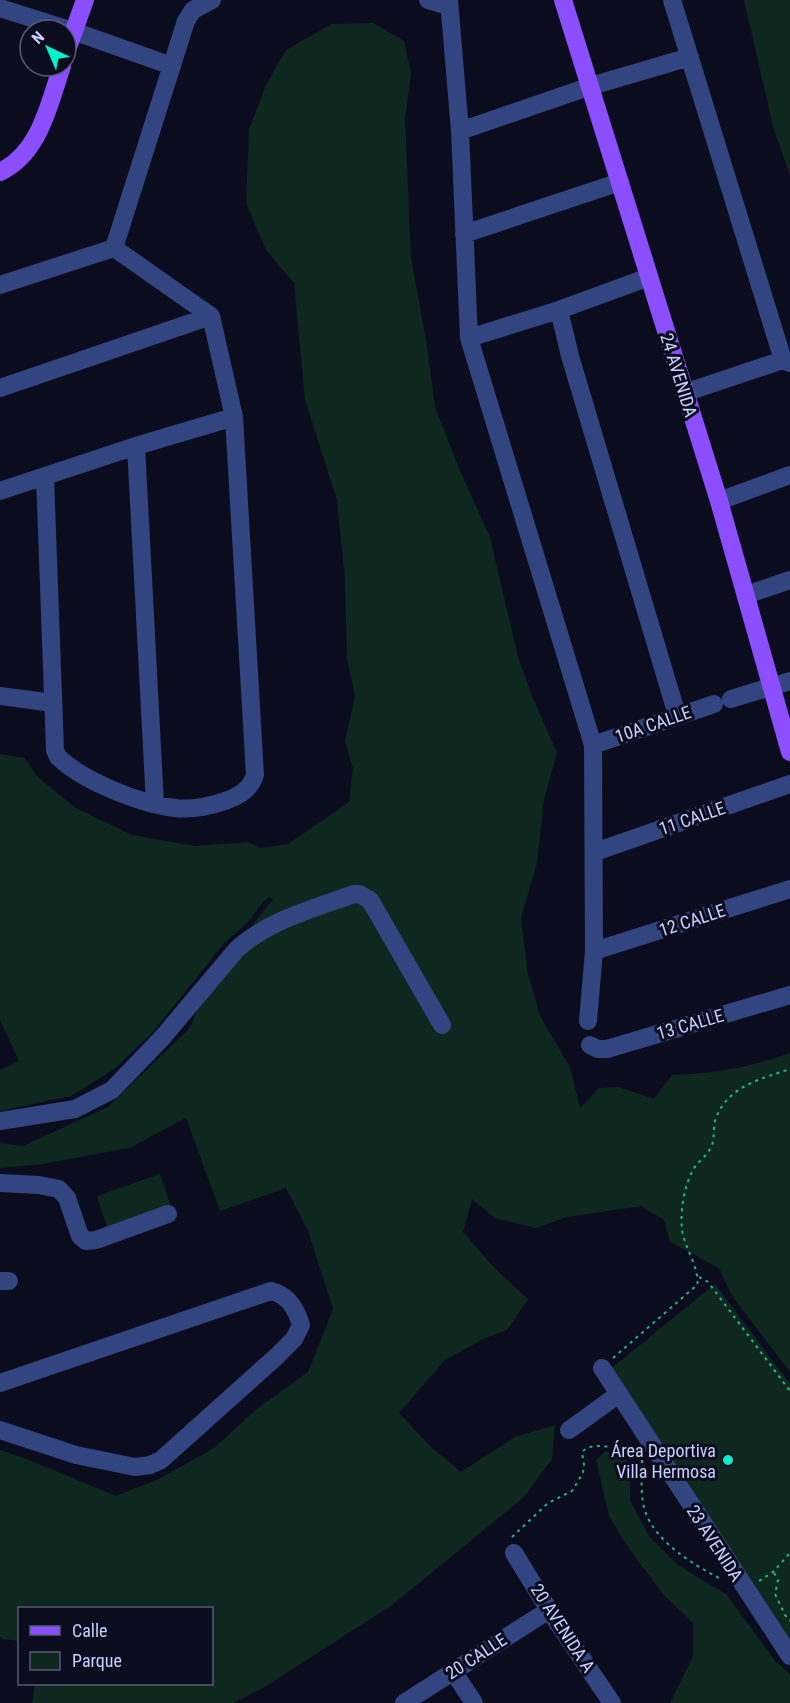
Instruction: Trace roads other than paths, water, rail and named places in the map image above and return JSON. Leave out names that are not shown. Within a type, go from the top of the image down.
[{"type":"main road","points":[[78,20],[85,0]]},
{"type":"main road","name":"24 AVENIDA","points":[[563,0],[719,501],[790,752]]},
{"type":"main road","points":[[0,172],[15,162],[33,143],[58,78]]},
{"type":"street","points":[[114,248],[186,21],[193,10],[212,0]]},
{"type":"street","points":[[428,0],[449,3],[460,131],[469,338],[593,745],[594,951],[588,1021]]},
{"type":"street","points":[[672,0],[786,361],[684,393]]},
{"type":"street","points":[[0,8],[32,18]]},
{"type":"street","points":[[78,32],[172,66]]},
{"type":"street","points":[[460,131],[591,86],[690,57]]},
{"type":"street","points":[[464,234],[620,182]]},
{"type":"street","points":[[0,285],[114,248]]},
{"type":"street","points":[[45,477],[55,750],[58,757],[95,782],[155,804],[177,808],[201,807],[243,792],[249,787],[255,775],[234,417],[211,316],[114,248]]},
{"type":"street","points":[[469,338],[559,310],[649,277]]},
{"type":"street","points":[[559,310],[570,356],[677,715]]},
{"type":"street","points":[[0,388],[211,316]]},
{"type":"street","points":[[0,491],[136,446],[234,417]]},
{"type":"street","points":[[136,446],[155,804]]},
{"type":"street","points":[[719,501],[790,475]]},
{"type":"street","points":[[746,595],[790,580]]},
{"type":"street","name":"10A CALLE","points":[[593,745],[677,715],[790,681]]},
{"type":"street","points":[[0,696],[53,703]]},
{"type":"street","name":"11 CALLE","points":[[595,852],[790,784]]},
{"type":"street","name":"12 CALLE","points":[[594,951],[790,888]]},
{"type":"street","points":[[0,1121],[75,1109],[112,1090],[162,1038],[249,938],[290,917],[354,894],[370,900],[442,1024]]},
{"type":"street","name":"13 CALLE","points":[[590,1045],[598,1049],[607,1049],[790,995]]},
{"type":"street","points":[[0,1183],[39,1185],[59,1189],[67,1198],[80,1236],[86,1241],[96,1240],[168,1215]]},
{"type":"street","points":[[0,1383],[271,1291],[286,1296],[295,1309],[301,1325],[294,1339],[161,1460],[150,1465],[135,1467],[76,1455],[0,1430]]},
{"type":"street","name":"23 AVENIDA","points":[[602,1368],[790,1656]]},
{"type":"street","points":[[569,1430],[619,1394]]},
{"type":"street","name":"20 AVENIDA A","points":[[514,1553],[549,1610],[612,1703]]},
{"type":"street","name":"20 CALLE","points":[[404,1703],[549,1610]]},
{"type":"street","points":[[453,1671],[474,1703]]},
{"type":"place","name":"Área Deportiva Villa Hermosa","points":[[728,1460]]}]
